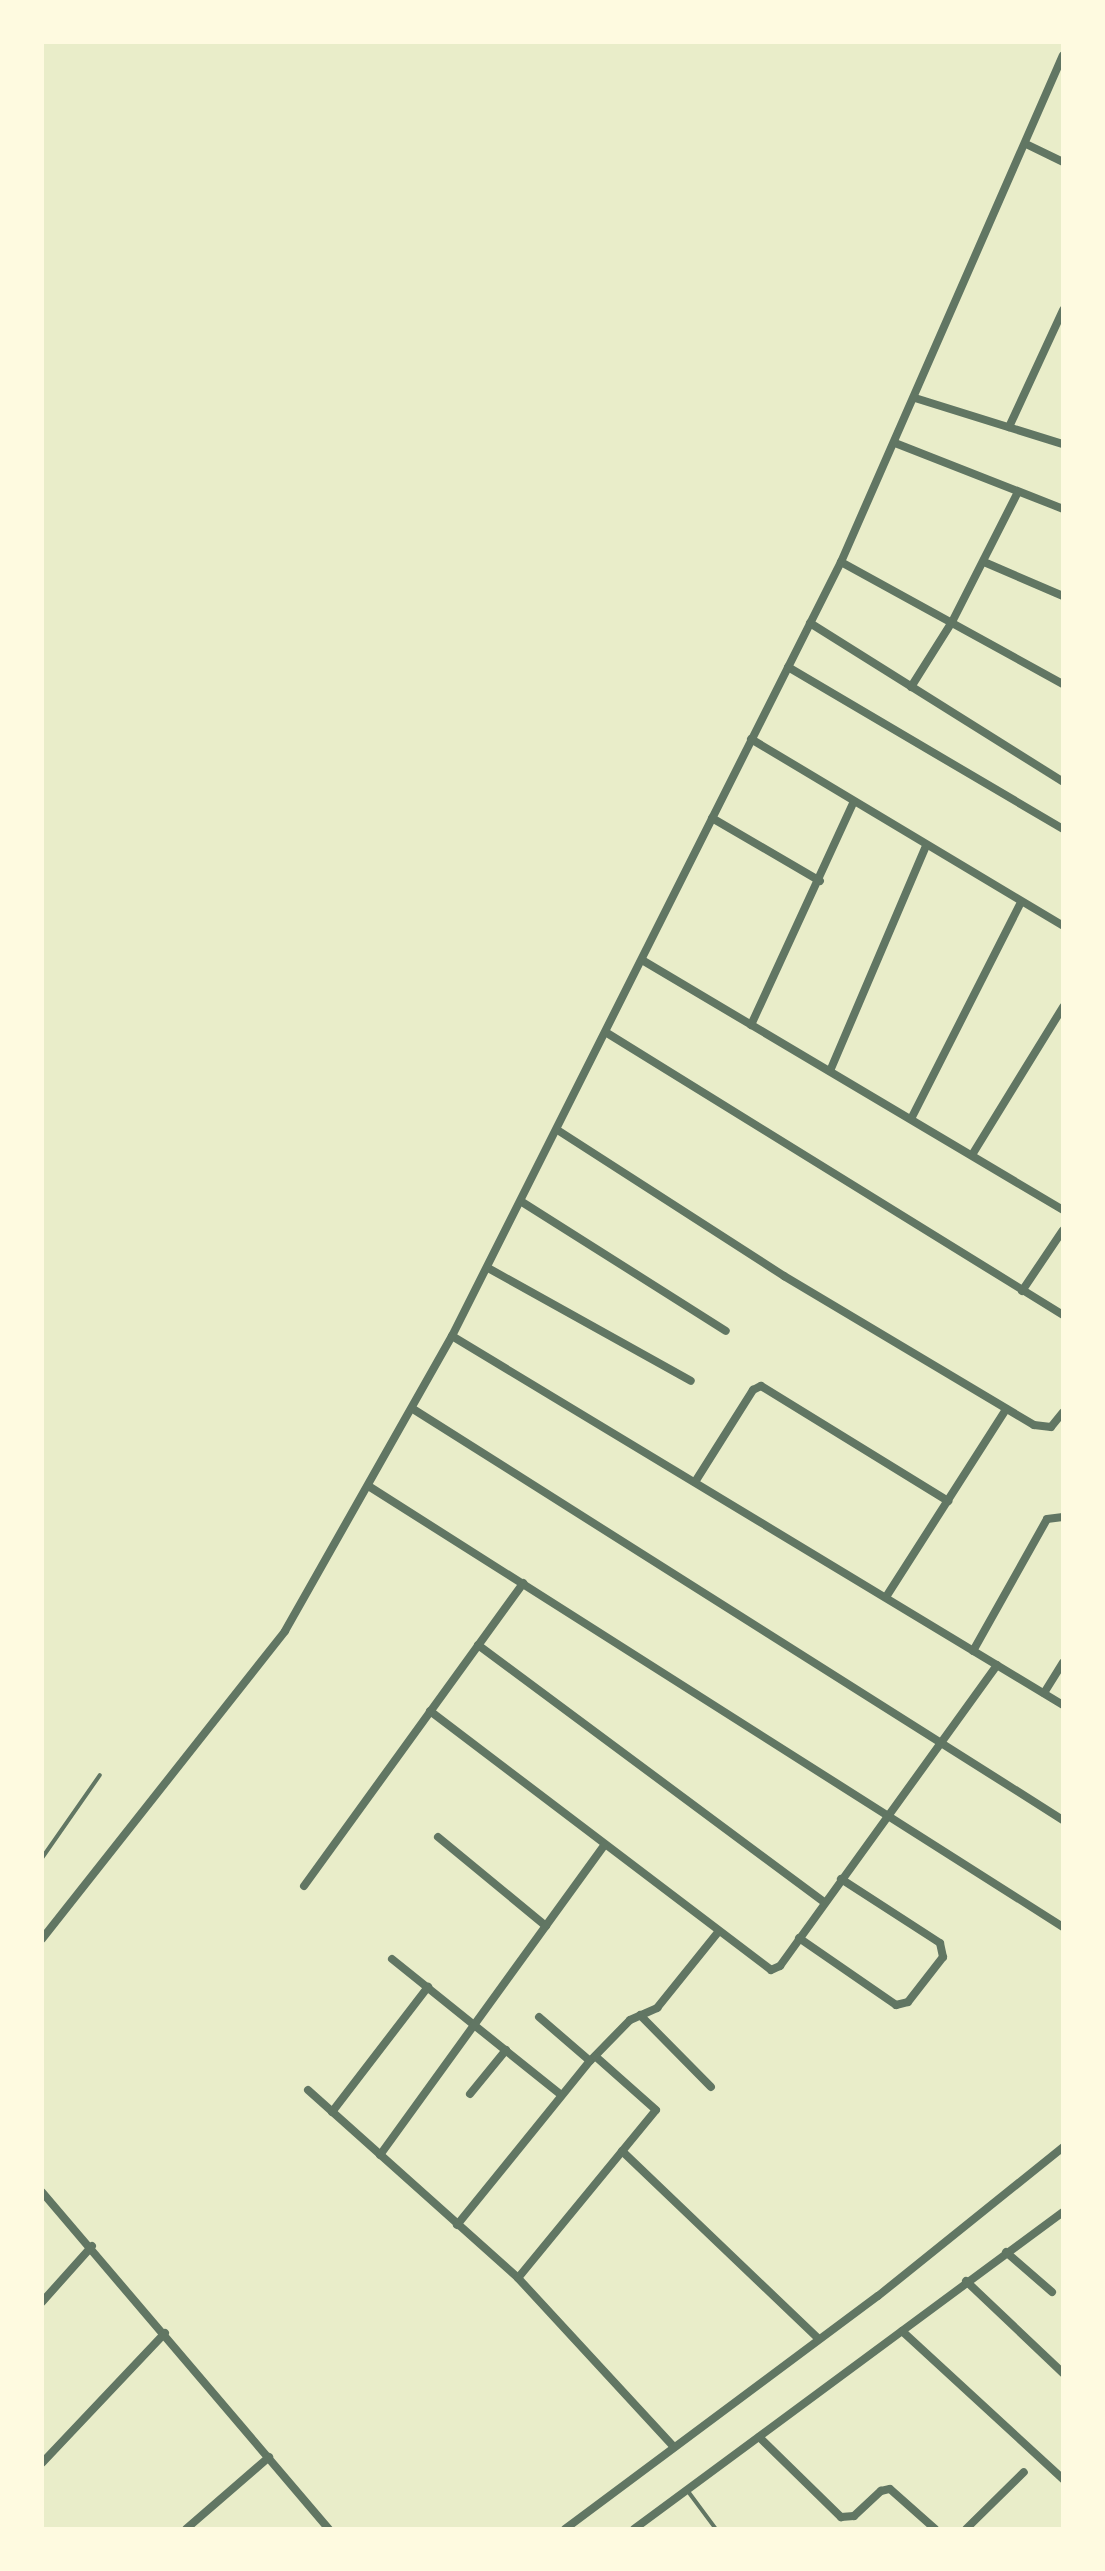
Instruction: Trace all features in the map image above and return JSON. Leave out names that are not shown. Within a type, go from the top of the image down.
[{"type":"street","points":[[42,1939],[262,1664],[370,1487],[413,1409],[559,1131],[841,562],[1063,55]]},
{"type":"street","points":[[1026,144],[1063,162]]},
{"type":"street","points":[[1009,427],[1063,310]]},
{"type":"street","points":[[915,398],[1063,444]]},
{"type":"street","points":[[895,443],[1063,509]]},
{"type":"street","points":[[911,687],[952,622],[1018,492]]},
{"type":"street","points":[[841,562],[1063,684]]},
{"type":"street","points":[[984,562],[1063,596]]},
{"type":"street","points":[[810,623],[1063,782]]},
{"type":"street","points":[[788,667],[1063,829]]},
{"type":"street","points":[[751,739],[853,803],[1063,926]]},
{"type":"street","points":[[751,1025],[820,881],[853,803]]},
{"type":"street","points":[[712,818],[820,881]]},
{"type":"street","points":[[830,1071],[926,846]]},
{"type":"street","points":[[911,1119],[1021,902]]},
{"type":"street","points":[[642,960],[1063,1210]]},
{"type":"street","points":[[972,1155],[1063,1007]]},
{"type":"street","points":[[607,1033],[1063,1315]]},
{"type":"street","points":[[559,1131],[784,1276],[1006,1409],[1042,1428],[1051,1427],[1063,1412]]},
{"type":"street","points":[[522,1202],[726,1331]]},
{"type":"street","points":[[1022,1291],[1063,1230]]},
{"type":"street","points":[[488,1268],[691,1381]]},
{"type":"street","points":[[452,1336],[1063,1705]]},
{"type":"street","points":[[695,1482],[753,1390],[761,1386],[948,1501]]},
{"type":"street","points":[[413,1409],[1063,1820]]},
{"type":"street","points":[[886,1597],[1006,1409]]},
{"type":"street","points":[[370,1487],[1063,1927]]},
{"type":"street","points":[[973,1651],[1047,1519],[1062,1517]]},
{"type":"street","points":[[304,1886],[523,1583]]},
{"type":"street","points":[[478,1645],[824,1902]]},
{"type":"street","points":[[1044,1693],[1063,1662]]},
{"type":"street","points":[[430,1711],[766,1968],[780,1966],[997,1665]]},
{"type":"street","points":[[438,1837],[546,1926]]},
{"type":"street","points":[[380,2155],[604,1846]]},
{"type":"street","points":[[799,1938],[900,2006],[943,1957],[940,1943],[841,1879]]},
{"type":"street","points":[[457,2225],[592,2058],[640,2015],[657,2008],[718,1932]]},
{"type":"street","points":[[392,1959],[561,2095]]},
{"type":"street","points":[[332,2112],[428,1987]]},
{"type":"street","points":[[640,2015],[711,2087]]},
{"type":"street","points":[[518,2278],[656,2107],[539,2017]]},
{"type":"street","points":[[470,2094],[506,2050]]},
{"type":"street","points":[[308,2090],[518,2278],[674,2447]]},
{"type":"street","points":[[622,2151],[819,2339]]},
{"type":"street","points":[[565,2529],[1061,2153]]},
{"type":"street","points":[[42,2192],[92,2246],[329,2529]]},
{"type":"street","points":[[634,2529],[1063,2212]]},
{"type":"street","points":[[42,2302],[92,2246]]},
{"type":"street","points":[[1006,2252],[1052,2292]]},
{"type":"street","points":[[966,2281],[1063,2373]]},
{"type":"street","points":[[902,2331],[1063,2479]]},
{"type":"street","points":[[42,2463],[165,2333]]},
{"type":"street","points":[[759,2437],[841,2517],[854,2516],[881,2491],[890,2489],[935,2529]]},
{"type":"street","points":[[186,2529],[269,2457]]},
{"type":"street","points":[[966,2529],[1024,2472]]},
{"type":"lane","points":[[42,1858],[100,1775]]},
{"type":"lane","points":[[687,2490],[716,2529]]}]
